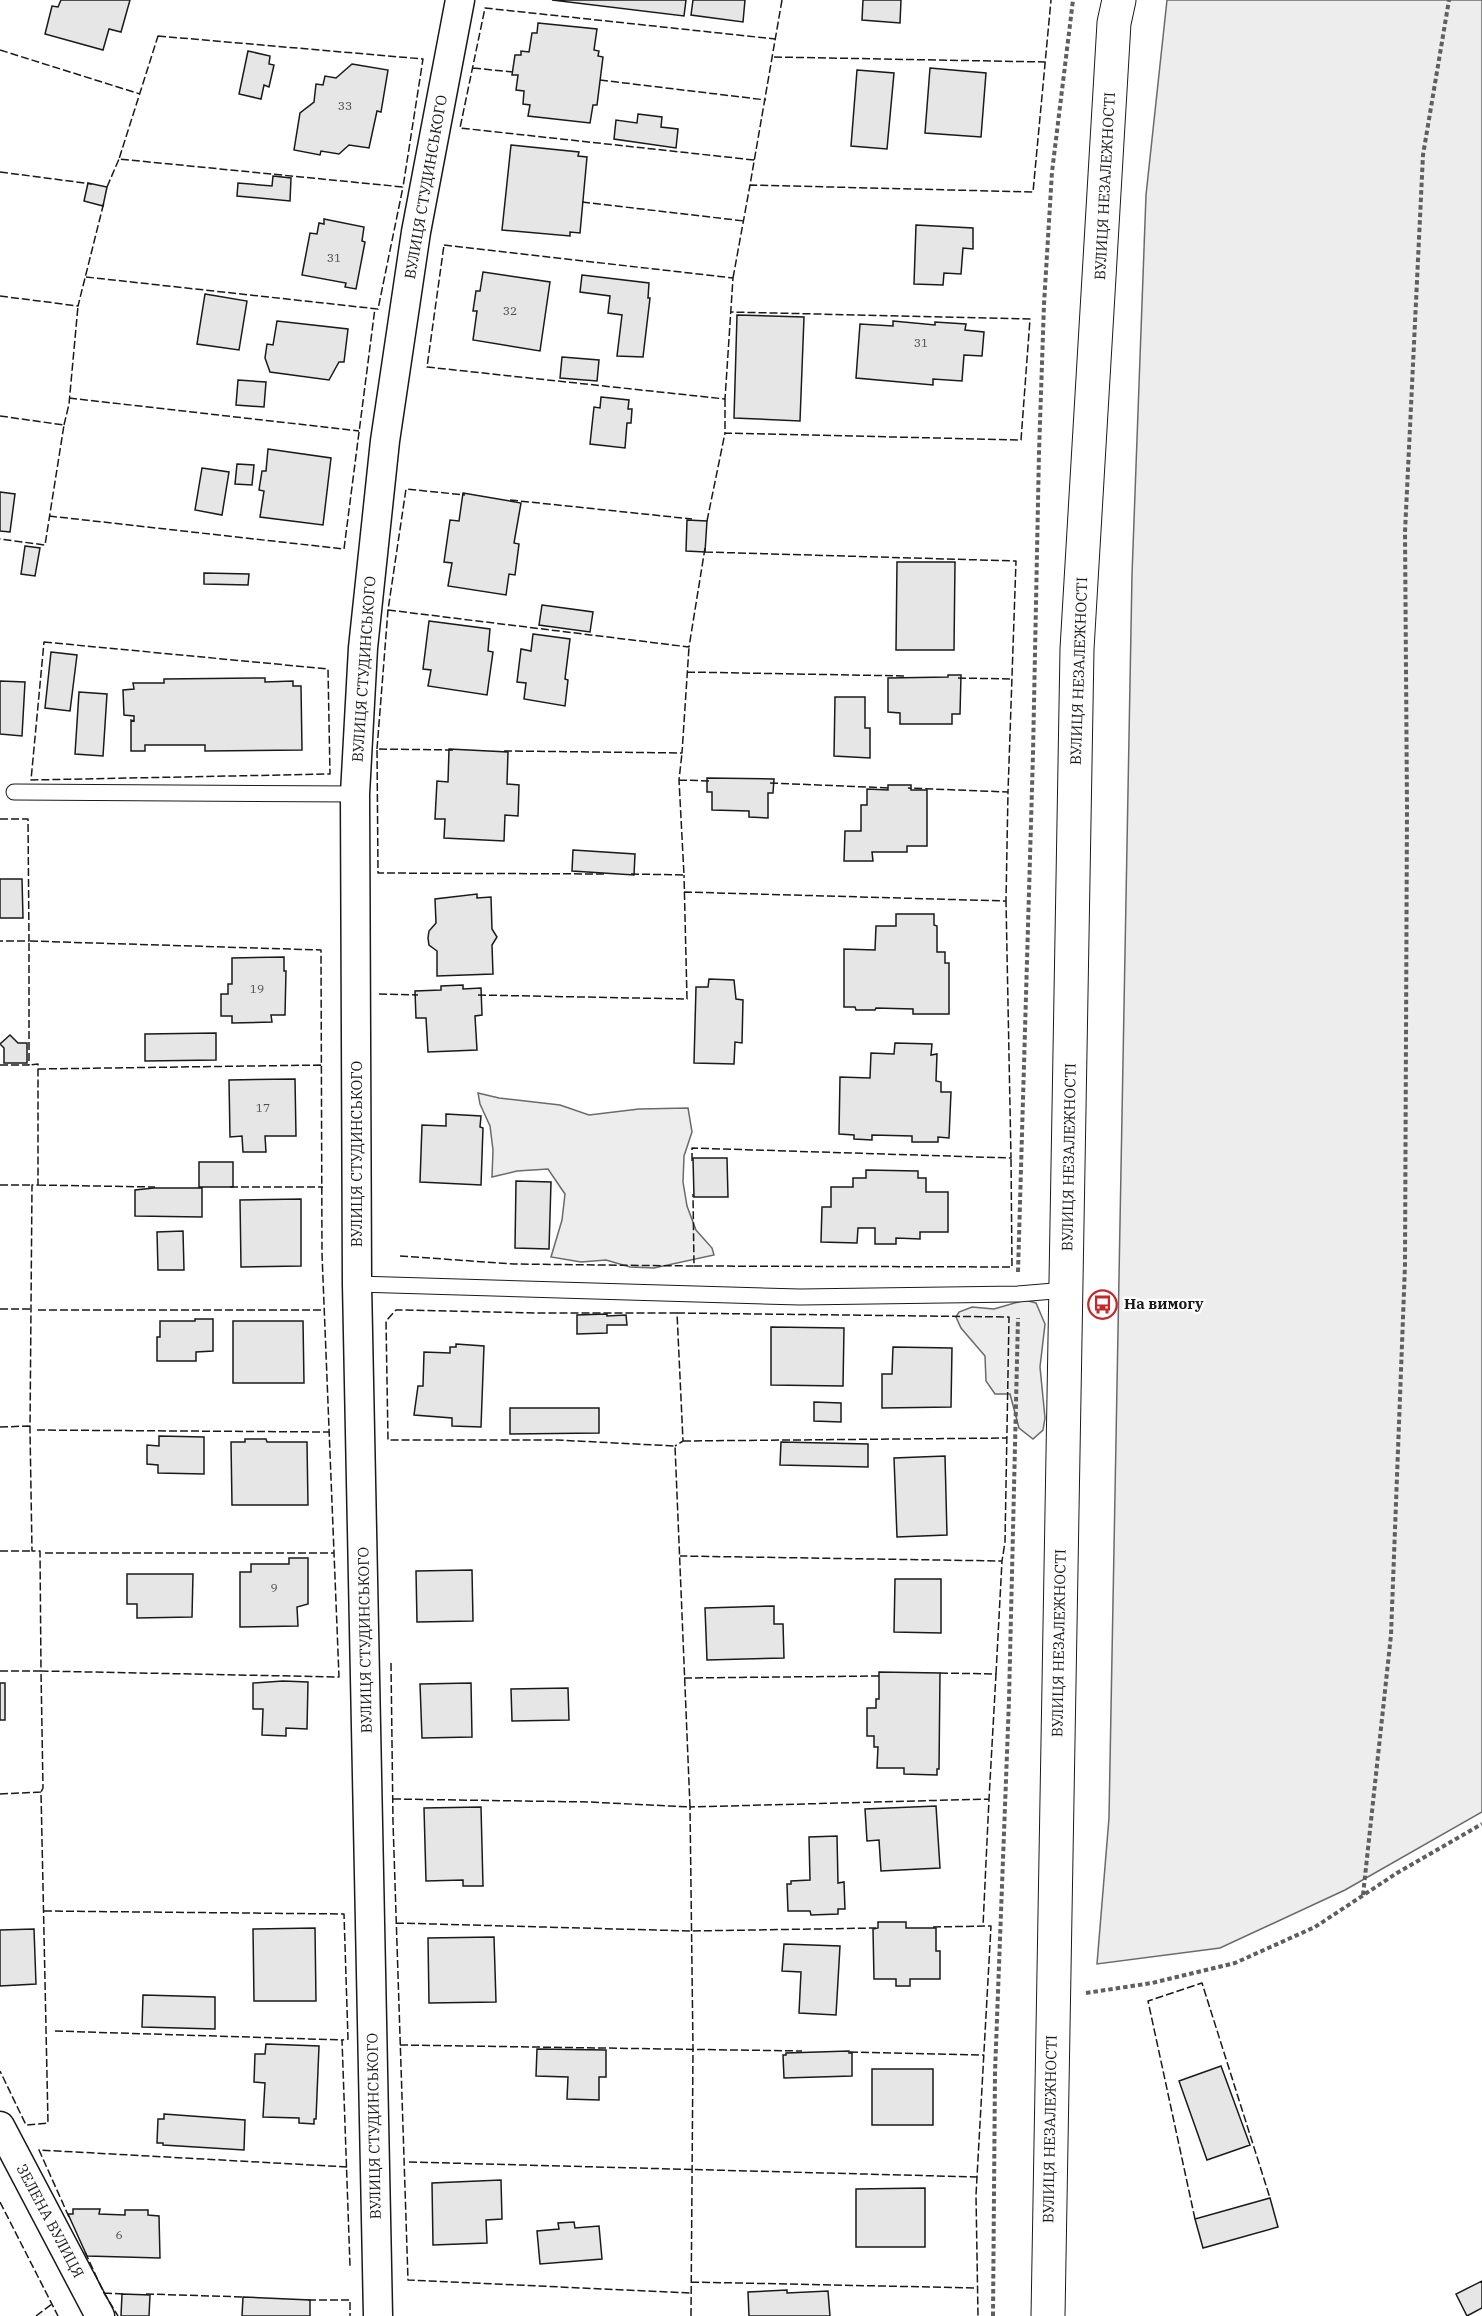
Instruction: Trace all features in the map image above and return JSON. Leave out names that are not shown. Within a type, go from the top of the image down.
[{"type":"street","name":"ВУЛИЦЯ СТУДИНСЬКОГО","points":[[378,2316],[357,1284],[355,794],[363,648],[385,441],[416,232],[460,0]]},
{"type":"street","name":"ВУЛИЦЯ НЕЗАЛЕЖНОСТІ","points":[[1048,2316],[1077,649],[1114,34],[1119,0]]},
{"type":"street","name":"ЗЕЛЕНА ВУЛИЦЯ","points":[[0,2126],[100,2316]]},
{"type":"lane","points":[[14,792],[355,794]]},
{"type":"lane","points":[[357,1284],[800,1297],[1018,1294],[1066,1290]]},
{"type":"path","points":[[993,2316],[995,2072],[1009,1700],[1044,304],[1052,171],[1073,0]]},
{"type":"path","points":[[1363,1895],[1391,1635],[1405,1264],[1406,508],[1423,155],[1449,0]]},
{"type":"path","points":[[1052,1991],[1094,1993],[1152,1983],[1234,1963],[1315,1927],[1363,1895],[1482,1824]]},
{"type":"shaded area","points":[[1167,0],[1482,0],[1482,1812],[1345,1890],[1220,1948],[1097,1964],[1109,1818],[1132,575],[1146,195]]},
{"type":"shaded area","points":[[478,1093],[499,1098],[560,1105],[589,1115],[639,1109],[688,1108],[692,1132],[684,1156],[683,1182],[687,1206],[696,1230],[712,1248],[714,1255],[654,1268],[630,1267],[606,1260],[581,1262],[551,1257],[562,1220],[565,1194],[548,1169],[517,1171],[492,1177],[493,1150],[490,1126],[480,1104]]},
{"type":"shaded area","points":[[1025,1300],[1036,1303],[1045,1324],[1040,1367],[1045,1418],[1043,1430],[1033,1439],[1019,1428],[1010,1394],[995,1394],[986,1381],[985,1356],[961,1328],[956,1317],[959,1312],[972,1307],[994,1309]]},
{"type":"building","points":[[61,0],[130,0],[121,32],[109,29],[103,50],[45,34],[52,6],[58,7]]},
{"type":"building","points":[[552,0],[686,0],[684,16]]},
{"type":"building","points":[[693,0],[745,0],[743,22],[691,15]]},
{"type":"building","points":[[863,0],[901,0],[900,23],[862,20]]},
{"type":"building","points":[[538,23],[597,29],[594,50],[599,51],[598,56],[603,57],[597,105],[593,105],[590,123],[528,116],[530,105],[523,104],[524,91],[516,90],[518,75],[512,75],[515,55],[521,55],[521,51],[529,52],[532,33],[537,33]]},
{"type":"building","points":[[248,51],[270,56],[269,64],[274,65],[269,87],[264,85],[261,99],[239,94]]},
{"type":"building","points":[[352,64],[388,70],[381,112],[377,111],[369,148],[349,145],[339,154],[321,151],[320,155],[294,150],[300,113],[314,102],[316,84],[323,85],[325,76],[336,78]]},
{"type":"building","points":[[930,68],[986,73],[981,137],[925,133]]},
{"type":"building","points":[[857,70],[894,73],[887,149],[851,146]]},
{"type":"building","points":[[638,114],[662,117],[661,127],[678,129],[676,148],[614,139],[616,120],[637,123]]},
{"type":"building","points":[[511,145],[579,152],[578,156],[587,157],[580,233],[570,232],[570,236],[502,230]]},
{"type":"building","points":[[273,176],[291,178],[290,201],[237,196],[238,183],[272,186]]},
{"type":"building","points":[[88,183],[107,187],[103,206],[84,201]]},
{"type":"building","points":[[324,219],[364,227],[362,241],[365,242],[356,289],[345,287],[346,283],[302,275],[310,233],[317,234],[319,223],[324,224]]},
{"type":"building","points":[[916,225],[973,228],[973,249],[963,248],[961,274],[944,273],[943,285],[914,284]]},
{"type":"building","points":[[483,272],[550,282],[540,351],[473,340],[477,311],[473,311],[476,291],[480,291]]},
{"type":"building","points":[[582,275],[649,283],[648,298],[650,298],[643,357],[617,356],[622,315],[608,313],[610,296],[580,292]]},
{"type":"building","points":[[205,294],[247,301],[239,350],[197,344]]},
{"type":"building","points":[[737,315],[804,317],[800,421],[734,418]]},
{"type":"building","points":[[277,321],[348,329],[344,362],[339,362],[329,380],[270,372],[265,358],[267,344],[273,345]]},
{"type":"building","points":[[893,321],[935,325],[935,322],[966,324],[965,330],[984,332],[982,356],[964,355],[962,381],[933,379],[933,385],[856,378],[860,324],[893,326]]},
{"type":"building","points":[[562,357],[599,360],[597,381],[560,378]]},
{"type":"building","points":[[238,380],[266,382],[264,407],[236,405]]},
{"type":"building","points":[[601,397],[629,400],[628,409],[632,409],[631,423],[627,423],[625,448],[590,444],[594,407],[600,408]]},
{"type":"building","points":[[268,449],[331,458],[323,525],[260,517],[264,491],[259,490],[262,471],[266,471]]},
{"type":"building","points":[[237,464],[254,465],[252,485],[235,484]]},
{"type":"building","points":[[202,468],[229,472],[222,515],[195,510]]},
{"type":"building","points":[[0,492],[15,494],[10,532],[0,531]]},
{"type":"building","points":[[463,493],[521,503],[514,543],[519,544],[515,575],[509,574],[506,595],[448,586],[452,563],[444,562],[450,520],[459,521]]},
{"type":"building","points":[[687,520],[707,521],[705,552],[686,551]]},
{"type":"building","points":[[25,546],[40,548],[35,576],[21,574]]},
{"type":"building","points":[[897,562],[955,562],[954,650],[896,650]]},
{"type":"building","points":[[204,573],[249,574],[248,585],[204,584]]},
{"type":"building","points":[[542,605],[593,612],[590,632],[539,625]]},
{"type":"building","points":[[429,621],[490,629],[488,651],[493,652],[487,695],[428,686],[431,670],[423,669]]},
{"type":"building","points":[[533,634],[570,639],[565,679],[568,680],[565,706],[524,699],[526,683],[517,682],[521,649],[531,651]]},
{"type":"building","points":[[51,652],[77,655],[70,711],[45,708]]},
{"type":"building","points":[[948,675],[961,675],[960,714],[952,714],[952,724],[900,724],[900,713],[888,712],[888,678],[948,677]]},
{"type":"building","points":[[265,678],[265,682],[293,681],[293,686],[301,686],[302,750],[205,751],[205,745],[145,745],[145,751],[131,751],[131,720],[134,721],[134,716],[124,715],[123,690],[134,689],[133,683],[164,683],[164,679]]},
{"type":"building","points":[[0,681],[25,682],[22,736],[0,734]]},
{"type":"building","points":[[79,692],[107,694],[103,756],[75,754]]},
{"type":"building","points":[[835,697],[865,697],[865,728],[870,728],[870,758],[834,756]]},
{"type":"building","points":[[449,749],[508,752],[507,784],[519,785],[518,816],[505,815],[504,841],[444,838],[445,819],[435,819],[437,781],[448,782]]},
{"type":"building","points":[[707,778],[774,779],[773,793],[768,793],[768,818],[749,817],[749,811],[712,810],[712,792],[707,792]]},
{"type":"building","points":[[888,785],[911,785],[911,790],[927,790],[927,846],[907,846],[907,852],[872,852],[873,861],[844,861],[845,831],[861,831],[861,805],[867,805],[867,789],[888,790]]},
{"type":"building","points":[[573,850],[635,854],[634,875],[572,871]]},
{"type":"building","points":[[0,879],[22,879],[23,918],[0,918]]},
{"type":"building","points":[[477,894],[477,898],[491,897],[492,929],[497,937],[492,945],[493,974],[437,976],[437,951],[429,945],[428,938],[429,931],[436,923],[435,899]]},
{"type":"building","points":[[896,914],[934,914],[934,925],[937,926],[937,952],[945,952],[945,963],[949,963],[949,1014],[913,1014],[913,1009],[856,1010],[855,1007],[844,1007],[844,949],[875,950],[876,926],[896,926]]},
{"type":"building","points":[[284,957],[285,1015],[271,1015],[272,1022],[232,1023],[232,1016],[221,1016],[221,994],[228,994],[228,984],[232,984],[232,958]]},
{"type":"building","points":[[709,979],[734,980],[736,999],[743,1000],[742,1043],[735,1042],[734,1064],[694,1063],[696,987],[708,987]]},
{"type":"building","points":[[463,985],[463,989],[481,988],[482,1015],[475,1016],[477,1050],[428,1052],[426,1018],[416,1018],[415,991],[441,990],[441,986]]},
{"type":"building","points":[[216,1033],[216,1060],[145,1061],[145,1034]]},
{"type":"building","points":[[10,1035],[18,1043],[27,1043],[27,1063],[4,1063],[4,1048],[0,1044]]},
{"type":"building","points":[[895,1043],[932,1044],[931,1055],[937,1054],[936,1081],[941,1082],[941,1092],[951,1092],[949,1138],[938,1137],[938,1142],[912,1142],[912,1136],[872,1135],[872,1140],[854,1139],[854,1135],[839,1134],[840,1077],[870,1078],[871,1053],[894,1054]]},
{"type":"building","points":[[295,1079],[296,1136],[265,1136],[266,1152],[243,1152],[242,1136],[230,1137],[229,1080]]},
{"type":"building","points":[[446,1114],[481,1116],[480,1127],[483,1128],[481,1185],[420,1182],[422,1125],[446,1126]]},
{"type":"building","points":[[693,1158],[727,1158],[728,1197],[694,1197]]},
{"type":"building","points":[[199,1162],[233,1162],[233,1187],[199,1187]]},
{"type":"building","points":[[866,1170],[918,1171],[918,1178],[926,1178],[926,1192],[948,1192],[948,1232],[920,1232],[920,1239],[896,1238],[896,1244],[875,1244],[875,1228],[858,1228],[857,1243],[821,1242],[822,1207],[831,1207],[831,1187],[853,1187],[853,1178],[866,1178]]},
{"type":"building","points":[[516,1181],[551,1182],[549,1249],[515,1248]]},
{"type":"building","points":[[202,1188],[202,1217],[135,1216],[135,1190]]},
{"type":"building","points":[[301,1199],[301,1266],[241,1267],[240,1200]]},
{"type":"building","points":[[183,1231],[184,1270],[158,1270],[157,1232]]},
{"type":"building","points":[[607,1314],[607,1316],[626,1315],[627,1325],[607,1325],[607,1333],[577,1334],[577,1315]]},
{"type":"building","points":[[195,1319],[213,1319],[213,1351],[196,1352],[196,1361],[157,1361],[160,1321],[195,1321]]},
{"type":"building","points":[[233,1321],[303,1321],[304,1383],[233,1383]]},
{"type":"building","points":[[771,1327],[844,1328],[843,1386],[771,1385]]},
{"type":"building","points":[[456,1344],[484,1346],[481,1427],[452,1426],[452,1418],[414,1415],[418,1386],[423,1386],[424,1352],[450,1353],[450,1347],[456,1347]]},
{"type":"building","points":[[893,1347],[952,1348],[951,1407],[882,1408],[882,1374],[892,1374]]},
{"type":"building","points":[[814,1402],[841,1403],[841,1422],[814,1421]]},
{"type":"building","points":[[510,1408],[599,1408],[599,1433],[510,1434]]},
{"type":"building","points":[[159,1436],[204,1437],[204,1474],[158,1473],[158,1465],[147,1464],[147,1445],[159,1446]]},
{"type":"building","points":[[245,1439],[266,1439],[267,1442],[307,1442],[308,1505],[232,1505],[231,1442],[245,1442]]},
{"type":"building","points":[[781,1442],[868,1444],[868,1467],[780,1465]]},
{"type":"building","points":[[945,1456],[947,1535],[897,1537],[894,1458]]},
{"type":"building","points":[[289,1558],[308,1558],[308,1604],[297,1607],[298,1626],[240,1627],[240,1572],[251,1572],[251,1564],[289,1564]]},
{"type":"building","points":[[472,1570],[473,1621],[417,1622],[416,1571]]},
{"type":"building","points":[[127,1574],[193,1574],[192,1617],[137,1618],[137,1604],[127,1604]]},
{"type":"building","points":[[895,1579],[941,1579],[941,1633],[894,1632]]},
{"type":"building","points":[[774,1606],[774,1624],[783,1624],[784,1658],[707,1660],[705,1608]]},
{"type":"building","points":[[879,1672],[940,1673],[939,1769],[937,1769],[937,1775],[904,1774],[904,1768],[877,1768],[878,1747],[874,1747],[874,1736],[867,1736],[867,1708],[876,1708],[876,1699],[879,1699]]},
{"type":"building","points":[[308,1682],[307,1729],[286,1728],[286,1736],[262,1735],[263,1709],[253,1709],[253,1683]]},
{"type":"building","points":[[0,1683],[5,1683],[5,1720],[0,1720]]},
{"type":"building","points":[[471,1683],[472,1737],[422,1738],[420,1684]]},
{"type":"building","points":[[568,1688],[569,1720],[512,1721],[511,1689]]},
{"type":"building","points":[[936,1806],[940,1868],[881,1871],[879,1840],[867,1841],[865,1809]]},
{"type":"building","points":[[481,1807],[483,1886],[463,1886],[463,1880],[426,1881],[424,1808]]},
{"type":"building","points":[[837,1836],[838,1883],[844,1882],[845,1909],[838,1909],[838,1914],[811,1915],[810,1911],[788,1911],[787,1884],[791,1884],[791,1881],[810,1880],[809,1837]]},
{"type":"building","points":[[878,1922],[906,1922],[906,1928],[936,1928],[936,1951],[940,1951],[940,1979],[910,1979],[910,1986],[896,1986],[896,1979],[874,1979],[873,1929],[878,1928]]},
{"type":"building","points":[[315,1928],[316,2001],[254,2001],[253,1929]]},
{"type":"building","points":[[34,1929],[36,1984],[0,1986],[0,1930]]},
{"type":"building","points":[[494,1937],[496,2002],[429,2003],[428,1938]]},
{"type":"building","points":[[784,1944],[840,1946],[836,2015],[799,2013],[801,1972],[782,1971]]},
{"type":"building","points":[[143,1995],[215,1997],[215,2029],[142,2027]]},
{"type":"building","points":[[266,2044],[319,2046],[314,2124],[299,2123],[299,2118],[263,2117],[265,2083],[254,2082],[255,2054],[265,2054]]},
{"type":"building","points":[[537,2049],[606,2050],[606,2077],[599,2077],[599,2100],[567,2099],[568,2077],[536,2076]]},
{"type":"building","points":[[849,2051],[852,2053],[852,2076],[784,2078],[783,2055],[786,2053]]},
{"type":"building","points":[[1221,2066],[1250,2145],[1207,2160],[1179,2081]]},
{"type":"building","points":[[872,2069],[933,2069],[933,2125],[872,2125]]},
{"type":"building","points":[[164,2114],[245,2120],[244,2150],[157,2143],[158,2119],[164,2119]]},
{"type":"building","points":[[501,2180],[502,2219],[486,2220],[487,2243],[433,2245],[432,2183]]},
{"type":"building","points":[[925,2188],[925,2247],[856,2247],[856,2189]]},
{"type":"building","points":[[1270,2198],[1278,2227],[1203,2248],[1195,2219]]},
{"type":"building","points":[[73,2209],[100,2209],[99,2214],[125,2215],[125,2210],[148,2210],[148,2215],[159,2216],[160,2258],[87,2256],[68,2214],[73,2214]]},
{"type":"building","points":[[574,2222],[575,2228],[599,2226],[602,2259],[540,2264],[537,2231],[559,2229],[558,2223]]},
{"type":"building","points":[[1482,2281],[1482,2308],[1467,2316],[1456,2294]]},
{"type":"building","points":[[787,2290],[787,2293],[828,2291],[830,2316],[749,2316],[748,2292]]},
{"type":"building","points":[[122,2294],[150,2295],[149,2316],[121,2316]]},
{"type":"building","points":[[243,2297],[310,2300],[310,2316],[242,2316]]},
{"type":"fence","points":[[782,0],[750,185],[1033,192],[1051,0]]},
{"type":"fence","points":[[754,160],[460,128],[485,8],[775,39]]},
{"type":"fence","points":[[158,36],[423,59],[403,187],[119,159],[158,36]]},
{"type":"fence","points":[[0,50],[140,94]]},
{"type":"fence","points":[[774,57],[1045,62]]},
{"type":"fence","points":[[473,68],[513,72]]},
{"type":"fence","points":[[600,80],[766,100]]},
{"type":"fence","points":[[107,187],[119,159]]},
{"type":"fence","points":[[0,172],[92,184]]},
{"type":"fence","points":[[733,278],[750,185]]},
{"type":"fence","points":[[86,277],[378,309],[403,187]]},
{"type":"fence","points":[[0,296],[78,306],[104,202]]},
{"type":"fence","points":[[582,202],[744,221]]},
{"type":"fence","points":[[444,245],[733,278],[725,399],[427,367],[444,245]]},
{"type":"fence","points":[[64,425],[69,404],[78,306]]},
{"type":"fence","points":[[49,516],[344,549],[375,308]]},
{"type":"fence","points":[[725,399],[725,433],[1021,440],[1030,319],[731,312]]},
{"type":"fence","points":[[69,398],[359,431]]},
{"type":"fence","points":[[0,416],[64,425],[45,545],[0,539]]},
{"type":"fence","points":[[707,521],[725,433]]},
{"type":"fence","points":[[377,749],[388,610],[406,489],[465,495]]},
{"type":"fence","points":[[510,500],[692,519]]},
{"type":"fence","points":[[388,610],[689,647],[705,548]]},
{"type":"fence","points":[[705,552],[1016,561],[1008,792]]},
{"type":"fence","points":[[44,642],[328,669],[330,774],[31,780],[44,642]]},
{"type":"fence","points":[[504,751],[682,753],[689,647]]},
{"type":"fence","points":[[687,672],[907,676]]},
{"type":"fence","points":[[958,678],[1012,679]]},
{"type":"fence","points":[[453,750],[377,749],[378,873],[604,874]]},
{"type":"fence","points":[[631,874],[684,875],[679,780],[682,753]]},
{"type":"fence","points":[[679,780],[711,781]]},
{"type":"fence","points":[[770,783],[890,788]]},
{"type":"fence","points":[[684,892],[1006,901],[1008,792],[908,788]]},
{"type":"fence","points":[[0,819],[28,819],[29,941],[0,941]]},
{"type":"fence","points":[[478,995],[687,999],[684,875]]},
{"type":"fence","points":[[692,1161],[692,1148],[1011,1158],[1006,901]]},
{"type":"fence","points":[[0,1065],[29,1065],[29,941],[321,950],[322,1254],[339,1677],[41,1671],[40,1551],[32,1551],[30,1430],[32,1185],[38,1185],[38,1064],[29,1065]]},
{"type":"fence","points":[[379,994],[418,995]]},
{"type":"fence","points":[[38,1069],[322,1065]]},
{"type":"fence","points":[[694,1266],[1012,1267],[1011,1158]]},
{"type":"fence","points":[[0,1185],[32,1185]]},
{"type":"fence","points":[[38,1185],[155,1187]]},
{"type":"fence","points":[[230,1187],[323,1187]]},
{"type":"fence","points":[[400,1256],[514,1264],[694,1266],[693,1194]]},
{"type":"fence","points":[[0,1309],[31,1309]]},
{"type":"fence","points":[[38,1310],[324,1310]]},
{"type":"fence","points":[[393,1799],[589,1802],[690,1807],[675,1446],[557,1440],[388,1440],[386,1321],[396,1310],[677,1313],[683,1441],[675,1446]]},
{"type":"fence","points":[[677,1313],[1009,1317],[1005,1542],[1002,1561],[680,1556]]},
{"type":"fence","points":[[0,1427],[30,1426]]},
{"type":"fence","points":[[37,1430],[329,1432]]},
{"type":"fence","points":[[683,1441],[1007,1438]]},
{"type":"fence","points":[[0,1551],[32,1551]]},
{"type":"fence","points":[[45,1553],[334,1553]]},
{"type":"fence","points":[[996,1674],[1002,1561]]},
{"type":"fence","points":[[391,1663],[393,1822],[408,2280],[691,2293]]},
{"type":"fence","points":[[0,1671],[41,1671],[43,1788],[41,1792]]},
{"type":"fence","points":[[940,1673],[996,1674],[989,1799]]},
{"type":"fence","points":[[684,1678],[879,1676]]},
{"type":"fence","points":[[0,1794],[41,1792],[48,2123],[26,2125],[0,2071]]},
{"type":"fence","points":[[691,2316],[693,2049],[690,1807],[989,1799],[983,1926]]},
{"type":"fence","points":[[44,1911],[344,1914],[348,2039],[342,2040],[350,2266]]},
{"type":"fence","points":[[396,1923],[691,1931],[876,1928]]},
{"type":"fence","points":[[933,1927],[991,1926],[976,2195],[978,2316]]},
{"type":"fence","points":[[1195,2219],[1148,2001],[1202,1983],[1270,2198]]},
{"type":"fence","points":[[55,2031],[342,2040]]},
{"type":"fence","points":[[400,2045],[802,2051]]},
{"type":"fence","points":[[850,2052],[984,2055]]},
{"type":"fence","points":[[69,2217],[39,2150],[348,2167]]},
{"type":"fence","points":[[409,2162],[977,2177]]},
{"type":"fence","points":[[0,2202],[58,2316]]},
{"type":"fence","points":[[85,2252],[104,2293],[118,2316]]},
{"type":"fence","points":[[691,2282],[977,2288]]},
{"type":"fence","points":[[104,2293],[125,2294]]},
{"type":"fence","points":[[146,2294],[245,2297]]},
{"type":"fence","points":[[308,2300],[350,2300],[350,2316]]},
{"type":"fence","points":[[36,2316],[52,2304]]},
{"type":"place","name":"На вимогу","points":[[1103,1304]]}]
